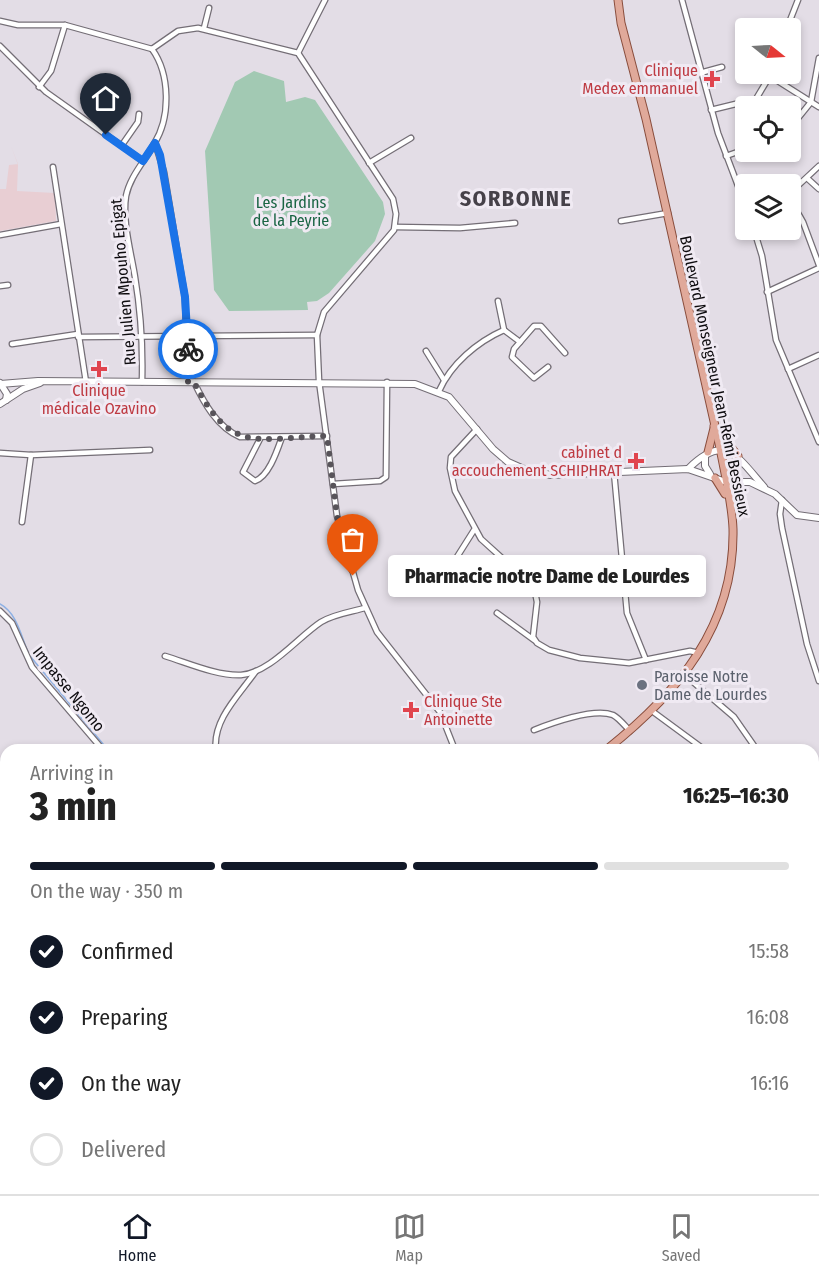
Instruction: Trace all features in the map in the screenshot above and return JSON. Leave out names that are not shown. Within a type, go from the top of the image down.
[{"type":"main road","name":"Boulevard Monseigneur Jean-Rémi Bessieux","points":[[614,744],[652,711],[685,675],[699,653],[718,615],[725,590],[731,560],[732,523],[720,448],[618,0]]},
{"type":"main road","name":"Boulevard Monseigneur Jean-Rémi Bessieux","points":[[623,0],[626,40]]},
{"type":"main road","points":[[44,382],[28,387],[3,402],[1,384],[8,382],[319,381],[415,384],[439,391],[455,402],[500,456],[526,470],[551,475],[688,469],[726,482],[741,482],[764,488]]},
{"type":"main road","points":[[714,426],[705,466],[724,491],[732,523]]},
{"type":"main road","points":[[714,426],[764,488],[782,500],[797,515],[819,518]]},
{"type":"main road","points":[[688,469],[707,454],[720,448],[738,456]]},
{"type":"main road","points":[[732,523],[735,489],[747,472],[744,464]]},
{"type":"street","points":[[298,53],[325,0]]},
{"type":"street","points":[[682,0],[700,73],[735,179]]},
{"type":"street","points":[[792,18],[798,0]]},
{"type":"street","points":[[204,28],[209,8]]},
{"type":"street","points":[[0,21],[18,25],[65,25],[152,49],[178,31],[192,27],[204,28],[298,53],[393,199],[396,214],[395,227],[328,307],[317,335],[319,381],[342,537],[365,608],[377,632],[440,712],[453,744]]},
{"type":"street","points":[[39,87],[51,71],[65,25]]},
{"type":"street","points":[[0,46],[39,87],[143,161]]},
{"type":"street","name":"Rue Julien Mpouho Epigat","points":[[142,382],[143,336],[126,205],[128,188],[155,143],[163,119],[165,84],[161,62],[152,49]]},
{"type":"street","points":[[801,114],[811,102],[819,58]]},
{"type":"street","points":[[700,73],[722,68]]},
{"type":"street","points":[[711,110],[756,99],[765,84]]},
{"type":"street","points":[[784,84],[819,107]]},
{"type":"street","points":[[122,146],[138,122],[139,114]]},
{"type":"street","points":[[369,163],[411,138]]},
{"type":"street","points":[[155,143],[166,183],[185,297],[191,382],[211,412],[228,431],[240,437],[260,439],[327,436]]},
{"type":"street","points":[[726,156],[735,152]]},
{"type":"street","points":[[801,184],[819,166]]},
{"type":"street","points":[[53,167],[86,382]]},
{"type":"street","points":[[808,179],[819,189]]},
{"type":"street","points":[[621,221],[668,213]]},
{"type":"street","points":[[767,292],[819,267],[801,219]]},
{"type":"street","points":[[0,235],[61,221]]},
{"type":"street","points":[[395,227],[460,228],[515,223]]},
{"type":"street","points":[[756,240],[776,340],[819,442]]},
{"type":"street","points":[[0,286],[8,285]]},
{"type":"street","points":[[498,301],[504,330],[520,342]]},
{"type":"street","points":[[548,367],[540,376],[532,377],[512,357],[514,349],[538,324],[565,353]]},
{"type":"street","points":[[439,391],[444,380],[477,344],[504,330]]},
{"type":"street","points":[[12,344],[78,335],[317,335]]},
{"type":"street","points":[[426,351],[444,380]]},
{"type":"street","points":[[788,369],[819,355]]},
{"type":"street","points":[[333,484],[384,480],[388,468],[387,382]]},
{"type":"street","points":[[477,429],[449,462],[455,491],[474,530],[534,587],[537,602],[534,640]]},
{"type":"street","points":[[260,439],[243,472],[255,482],[259,480],[273,460],[282,437]]},
{"type":"street","points":[[0,453],[31,455],[150,450]]},
{"type":"street","points":[[22,522],[31,455]]},
{"type":"street","points":[[614,472],[627,613],[646,660]]},
{"type":"street","points":[[782,500],[780,514],[782,528],[813,666],[819,681]]},
{"type":"street","points":[[443,579],[474,530]]},
{"type":"street","points":[[216,744],[219,724],[256,671],[328,618],[365,608]]},
{"type":"street","name":"Impasse Ngomo","points":[[0,611],[9,618],[32,667],[98,744]]},
{"type":"street","points":[[497,613],[549,650],[580,658],[629,663],[690,651],[699,653]]},
{"type":"street","points":[[165,656],[230,674],[256,671]]},
{"type":"street","points":[[813,666],[819,662]]},
{"type":"street","points":[[685,675],[734,717],[754,744]]},
{"type":"street","points":[[652,711],[697,744]]},
{"type":"street","points":[[534,730],[582,716],[600,714],[616,717],[630,731]]},
{"type":"shaded area","points":[[18,164],[17,191],[55,193],[56,221],[0,231],[0,189],[6,189],[9,165]]},
{"type":"green space","name":"Les Jardins de la Peyrie","points":[[254,71],[284,81],[286,102],[305,97],[315,100],[383,202],[385,214],[375,241],[329,293],[317,301],[307,302],[308,310],[229,311],[214,290],[205,151],[235,82]]},
{"type":"waterway","points":[[0,604],[11,613],[28,652]]},
{"type":"waterway","points":[[30,656],[103,744]]},
{"type":"way so far","points":[[188,349],[188,382],[194,382],[211,412],[228,431],[240,437],[255,439],[327,436],[337,516],[353,576]]},
{"type":"place","name":"Clinique Medex emmanuel","points":[[712,79]]},
{"type":"place","name":"Clinique médicale Ozavino","points":[[99,369]]},
{"type":"place","name":"cabinet d accouchement SCHIPHRAT","points":[[636,461]]},
{"type":"place","name":"Pharmacie notre Dame de Lourdes","points":[[353,576]]},
{"type":"place","name":"Paroisse Notre Dame de Lourdes","points":[[642,685]]},
{"type":"place","name":"Clinique Ste Antoinette","points":[[411,710]]},
{"type":"district","name":"SORBONNE","points":[[516,198]]},
{"type":"route","points":[[106,135],[143,161],[155,143],[160,155],[185,297],[188,349]]}]
